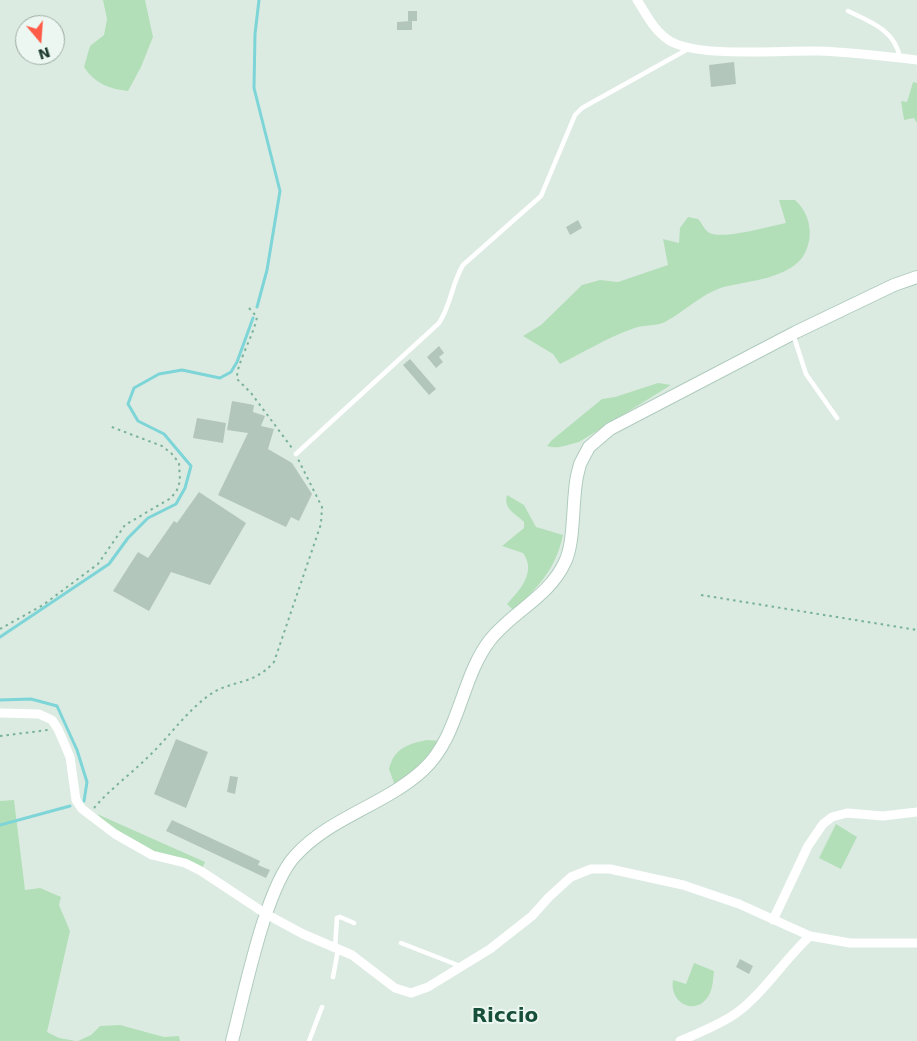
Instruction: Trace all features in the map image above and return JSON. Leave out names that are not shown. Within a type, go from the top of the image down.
[{"type":"street","points":[[637,0],[656,31],[671,42],[689,48],[709,51],[820,51],[917,60]]},
{"type":"street","points":[[232,1041],[266,914],[283,874],[295,856],[333,825],[410,780],[423,770],[443,746],[473,672],[490,641],[550,586],[566,560],[577,476],[580,464],[589,447],[610,429],[793,334],[894,285],[917,277]]},
{"type":"street","points":[[0,712],[39,714],[52,720],[70,757],[76,800],[85,812],[136,848],[152,855],[185,863],[266,914],[352,955],[394,988],[411,994],[428,987],[490,949],[525,922],[548,897],[571,877],[591,869],[610,869],[683,885],[739,904],[810,936],[850,943],[917,943]]},
{"type":"street","points":[[773,920],[808,846],[823,824],[832,817],[847,813],[883,816],[917,812]]},
{"type":"street","points":[[680,1041],[708,1029],[735,1014],[749,1002],[790,955],[810,936]]},
{"type":"lane","points":[[848,11],[881,27],[894,40],[900,58]]},
{"type":"lane","points":[[296,454],[440,323],[447,312],[456,277],[463,265],[541,196],[575,114],[582,108],[689,48]]},
{"type":"lane","points":[[793,334],[806,374],[837,418]]},
{"type":"lane","points":[[333,977],[337,918],[340,916],[354,923]]},
{"type":"lane","points":[[401,943],[462,967]]},
{"type":"lane","points":[[309,1041],[322,1007]]},
{"type":"path","points":[[85,812],[94,808],[106,793],[130,774],[207,696],[213,692],[256,678],[274,662],[322,524],[322,507],[296,454],[251,393],[236,379],[236,372],[245,355],[257,317],[249,308]]},
{"type":"path","points":[[0,629],[30,613],[98,564],[125,525],[171,498],[177,490],[180,481],[179,464],[172,454],[162,446],[109,426]]},
{"type":"path","points":[[701,595],[917,630]]},
{"type":"path","points":[[0,736],[58,729]]},
{"type":"green space","points":[[103,0],[145,0],[153,37],[141,67],[128,91],[115,89],[97,81],[84,67],[90,46],[104,35],[107,19]]},
{"type":"green space","points":[[913,82],[917,83],[917,123],[914,118],[904,120],[901,101],[907,102]]},
{"type":"green space","points":[[779,200],[795,200],[808,219],[810,235],[809,243],[802,258],[787,270],[768,278],[728,286],[711,292],[665,322],[636,327],[560,364],[553,354],[523,336],[541,325],[582,285],[600,280],[618,282],[668,265],[663,239],[679,243],[680,228],[688,217],[698,219],[708,232],[714,234],[723,235],[746,232],[786,223]]},
{"type":"green space","points":[[658,383],[671,385],[579,442],[559,447],[547,446],[602,399],[615,397]]},
{"type":"green space","points":[[507,495],[524,505],[536,527],[563,535],[560,548],[551,568],[514,611],[507,604],[525,581],[528,567],[523,553],[502,546],[524,528],[524,522],[508,507]]},
{"type":"green space","points":[[427,740],[440,741],[422,765],[395,786],[389,769],[394,756],[408,745]]},
{"type":"green space","points":[[14,800],[25,890],[40,888],[61,897],[59,905],[70,931],[47,1032],[59,1038],[76,1041],[0,1041],[0,801]]},
{"type":"green space","points":[[97,814],[205,862],[202,869],[158,855],[131,843],[107,826]]},
{"type":"green space","points":[[836,824],[857,837],[841,869],[819,858]]},
{"type":"green space","points":[[694,963],[714,971],[709,995],[704,1002],[691,1006],[685,1005],[675,996],[673,980],[686,984]]},
{"type":"green space","points":[[120,1025],[164,1037],[179,1036],[180,1041],[78,1041],[91,1035],[100,1026]]},
{"type":"building","points":[[408,11],[417,11],[417,21],[412,21],[412,30],[397,30],[397,22],[411,21],[408,21]]},
{"type":"building","points":[[734,62],[736,84],[711,87],[709,65]]},
{"type":"building","points":[[578,220],[582,228],[570,235],[566,227]]},
{"type":"building","points":[[439,346],[444,353],[439,357],[443,362],[436,368],[427,357]]},
{"type":"building","points":[[410,359],[436,389],[429,395],[403,365]]},
{"type":"building","points":[[232,401],[254,405],[253,412],[265,416],[261,426],[274,429],[268,449],[292,463],[312,494],[299,521],[291,517],[286,527],[218,495],[248,433],[227,430]]},
{"type":"building","points":[[197,418],[226,423],[223,443],[193,438]]},
{"type":"building","points":[[199,492],[246,523],[210,585],[171,572],[149,611],[113,591],[138,552],[148,558],[174,521],[177,523]]},
{"type":"building","points":[[176,739],[208,752],[186,808],[154,794]]},
{"type":"building","points":[[230,776],[238,777],[235,794],[227,792]]},
{"type":"building","points":[[172,820],[260,861],[258,865],[270,870],[266,878],[166,831]]},
{"type":"building","points":[[740,959],[753,966],[749,974],[736,967]]},
{"type":"waterway","points":[[257,307],[267,270],[280,191],[254,88],[255,34],[259,0]]},
{"type":"waterway","points":[[0,637],[109,564],[128,538],[148,518],[176,504],[185,488],[191,466],[164,434],[138,421],[128,404],[134,388],[159,374],[182,370],[220,378],[231,372],[237,362],[253,318]]},
{"type":"waterway","points":[[0,700],[31,699],[57,706],[77,750],[87,782],[84,801]]},
{"type":"waterway","points":[[0,825],[70,806]]},
{"type":"district","name":"Riccio","points":[[505,1017]]}]
